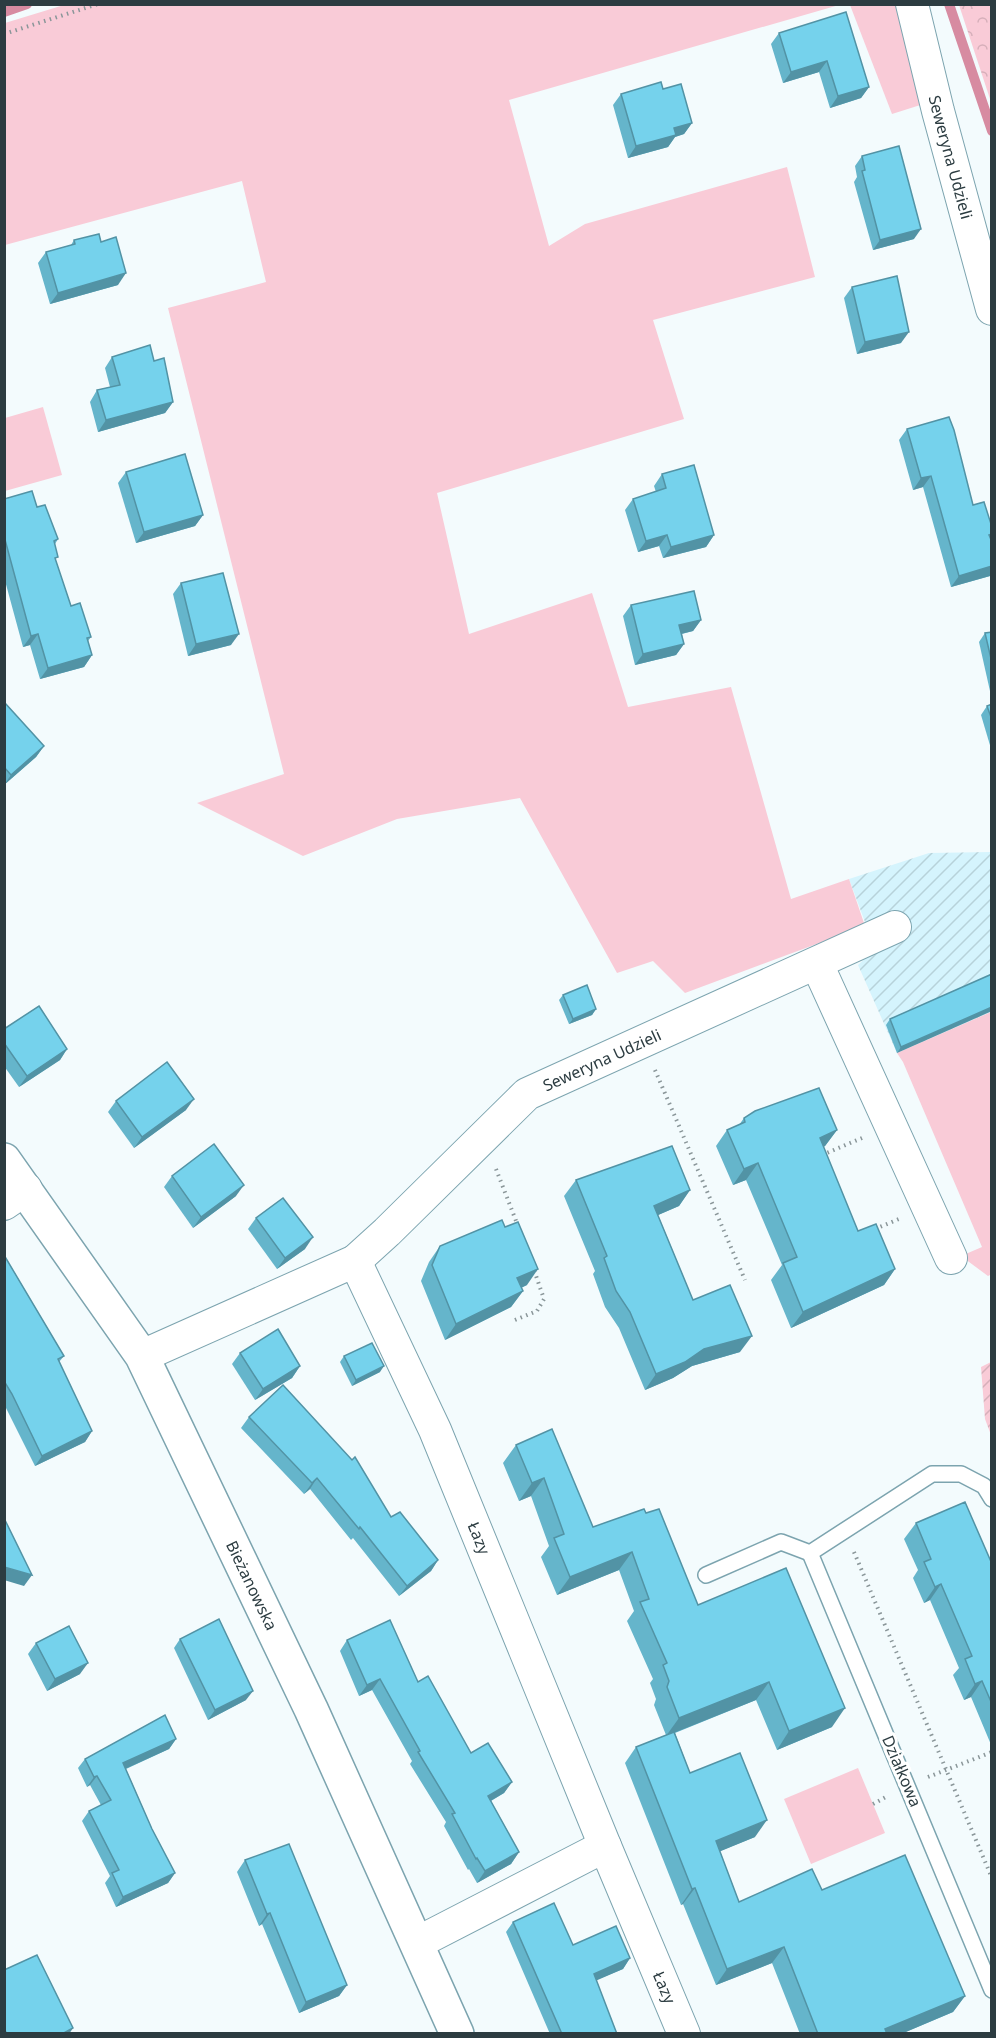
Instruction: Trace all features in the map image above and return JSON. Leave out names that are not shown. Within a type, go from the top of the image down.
[{"type":"street","name":"Seweryna Udzieli","points":[[912,4],[938,111],[992,309]]},
{"type":"street","name":"Seweryna Udzieli","points":[[355,1261],[528,1094],[895,927]]},
{"type":"street","points":[[818,964],[951,1258]]},
{"type":"street","name":"Bieżanowska","points":[[4,1160],[15,1196],[142,1356],[311,1709],[457,2034]]},
{"type":"street","points":[[142,1356],[355,1261]]},
{"type":"street","name":"Łazy","points":[[355,1261],[435,1430],[684,2034]]},
{"type":"street","points":[[417,1943],[605,1846]]},
{"type":"lane","points":[[705,1575],[781,1542],[810,1553],[932,1474],[961,1474],[984,1486],[992,1499]]},
{"type":"lane","name":"Działkowa","points":[[810,1553],[992,1990]]},
{"type":"path","points":[[4,34],[98,4]]},
{"type":"path","points":[[643,1040],[745,1280]]},
{"type":"path","points":[[817,1157],[867,1136]]},
{"type":"path","points":[[495,1165],[520,1232]]},
{"type":"path","points":[[873,1230],[903,1217]]},
{"type":"path","points":[[515,1320],[537,1311],[544,1299],[532,1265]]},
{"type":"path","points":[[851,1546],[992,1878]]},
{"type":"shaded area","points":[[991,852],[991,1012],[897,1053],[858,965],[875,949],[849,879],[929,853]]},
{"type":"green space","points":[[64,5],[839,5],[509,100],[549,246],[585,224],[787,167],[815,277],[653,320],[684,419],[437,493],[469,634],[592,593],[628,707],[731,687],[791,899],[849,879],[865,926],[685,993],[653,961],[617,973],[520,798],[397,819],[303,856],[197,803],[284,774],[168,308],[266,282],[242,181],[5,245],[5,23]]},
{"type":"green space","points":[[850,5],[901,5],[933,101],[892,114]]},
{"type":"green space","points":[[959,5],[991,5],[991,102]]},
{"type":"green space","points":[[43,407],[62,475],[5,491],[5,418]]},
{"type":"green space","points":[[991,1012],[992,1274],[988,1276],[961,1256],[982,1247],[903,1062],[897,1053]]},
{"type":"green space","points":[[991,1362],[991,1435],[985,1419],[981,1367]]},
{"type":"green space","points":[[858,1768],[885,1833],[811,1864],[784,1799]]},
{"type":"building","points":[[846,12],[869,87],[838,96],[827,61],[791,72],[779,33]]},
{"type":"building","points":[[661,82],[663,89],[681,84],[692,123],[674,128],[676,135],[636,146],[621,94]]},
{"type":"building","points":[[899,146],[921,229],[880,240],[862,171],[865,170],[862,156]]},
{"type":"building","points":[[99,234],[101,242],[116,237],[126,273],[58,293],[46,252],[75,244],[74,240]]},
{"type":"building","points":[[897,276],[909,332],[865,342],[852,287]]},
{"type":"building","points":[[150,345],[154,361],[164,358],[173,402],[106,420],[97,390],[120,385],[112,357]]},
{"type":"building","points":[[949,417],[973,505],[984,502],[992,527],[992,534],[989,535],[992,542],[992,566],[959,576],[931,476],[921,478],[907,429]]},
{"type":"building","points":[[185,454],[203,515],[144,532],[126,472]]},
{"type":"building","points":[[694,465],[714,535],[671,547],[667,535],[646,541],[633,499],[666,488],[662,474]]},
{"type":"building","points":[[32,491],[37,507],[45,505],[58,539],[54,541],[58,557],[55,558],[71,606],[80,603],[91,637],[87,638],[92,655],[48,668],[38,634],[31,636],[4,536],[4,499]]},
{"type":"building","points":[[223,573],[239,634],[196,644],[181,583]]},
{"type":"building","points":[[694,591],[701,620],[679,625],[684,644],[643,654],[631,605]]},
{"type":"building","points":[[992,632],[992,663],[985,633]]},
{"type":"building","points":[[4,703],[44,746],[11,775],[4,767]]},
{"type":"building","points":[[992,704],[992,720],[987,706]]},
{"type":"building","points":[[992,974],[992,1007],[901,1047],[890,1019]]},
{"type":"building","points":[[587,985],[596,1009],[573,1019],[563,995]]},
{"type":"building","points":[[39,1006],[67,1049],[27,1076],[4,1043],[4,1029]]},
{"type":"building","points":[[167,1062],[194,1099],[142,1137],[116,1101]]},
{"type":"building","points":[[819,1088],[837,1130],[820,1138],[858,1231],[876,1224],[895,1269],[803,1312],[783,1263],[797,1257],[758,1163],[744,1169],[727,1130],[745,1122],[744,1118],[755,1111]]},
{"type":"building","points":[[214,1144],[244,1185],[201,1217],[172,1176]]},
{"type":"building","points":[[672,1146],[690,1190],[654,1206],[693,1300],[730,1285],[752,1336],[704,1349],[685,1362],[656,1374],[630,1312],[616,1291],[604,1258],[607,1256],[576,1180]]},
{"type":"building","points":[[283,1198],[313,1237],[285,1258],[256,1218]]},
{"type":"building","points":[[502,1220],[505,1227],[518,1222],[538,1269],[517,1278],[523,1291],[456,1324],[432,1265],[440,1246]]},
{"type":"building","points":[[4,1255],[64,1356],[58,1359],[92,1431],[42,1456],[4,1381]]},
{"type":"building","points":[[278,1329],[300,1366],[263,1389],[240,1353]]},
{"type":"building","points":[[372,1343],[384,1366],[356,1380],[344,1356]]},
{"type":"building","points":[[283,1385],[352,1460],[355,1457],[391,1517],[400,1512],[438,1560],[407,1586],[317,1478],[312,1483],[249,1417]]},
{"type":"building","points":[[552,1429],[593,1527],[644,1509],[646,1513],[659,1509],[698,1605],[786,1568],[845,1708],[789,1731],[769,1682],[679,1718],[667,1687],[669,1681],[663,1665],[667,1663],[640,1602],[649,1599],[632,1552],[570,1577],[554,1538],[564,1534],[544,1478],[532,1483],[516,1445]]},
{"type":"building","points":[[965,1502],[992,1564],[992,1704],[982,1681],[975,1684],[965,1659],[972,1656],[941,1584],[935,1587],[924,1562],[931,1559],[916,1523]]},
{"type":"building","points":[[4,1518],[32,1575],[4,1567]]},
{"type":"building","points":[[219,1619],[253,1691],[215,1710],[180,1639]]},
{"type":"building","points":[[390,1620],[418,1682],[428,1676],[471,1753],[488,1743],[512,1782],[488,1796],[519,1852],[485,1871],[476,1859],[452,1814],[455,1813],[418,1752],[420,1751],[380,1679],[367,1685],[347,1640]]},
{"type":"building","points":[[69,1626],[88,1663],[55,1679],[36,1643]]},
{"type":"building","points":[[165,1715],[176,1739],[123,1763],[152,1829],[175,1873],[123,1897],[112,1873],[119,1870],[89,1811],[111,1800],[97,1776],[94,1777],[85,1759]]},
{"type":"building","points":[[674,1732],[690,1773],[740,1753],[767,1820],[716,1841],[739,1902],[812,1869],[822,1890],[905,1855],[965,1996],[885,2029],[887,2034],[818,2034],[784,1947],[727,1969],[695,1888],[692,1889],[636,1747]]},
{"type":"building","points":[[289,1844],[347,1985],[306,2002],[270,1913],[267,1914],[245,1860]]},
{"type":"building","points":[[554,1903],[573,1945],[616,1926],[630,1958],[594,1974],[617,2034],[562,2034],[513,1922]]},
{"type":"building","points":[[37,1955],[73,2028],[62,2034],[7,2034],[4,2029],[4,1970]]},
{"type":"waterway","points":[[4,12],[27,4]]},
{"type":"waterway","points":[[949,4],[992,131]]}]
